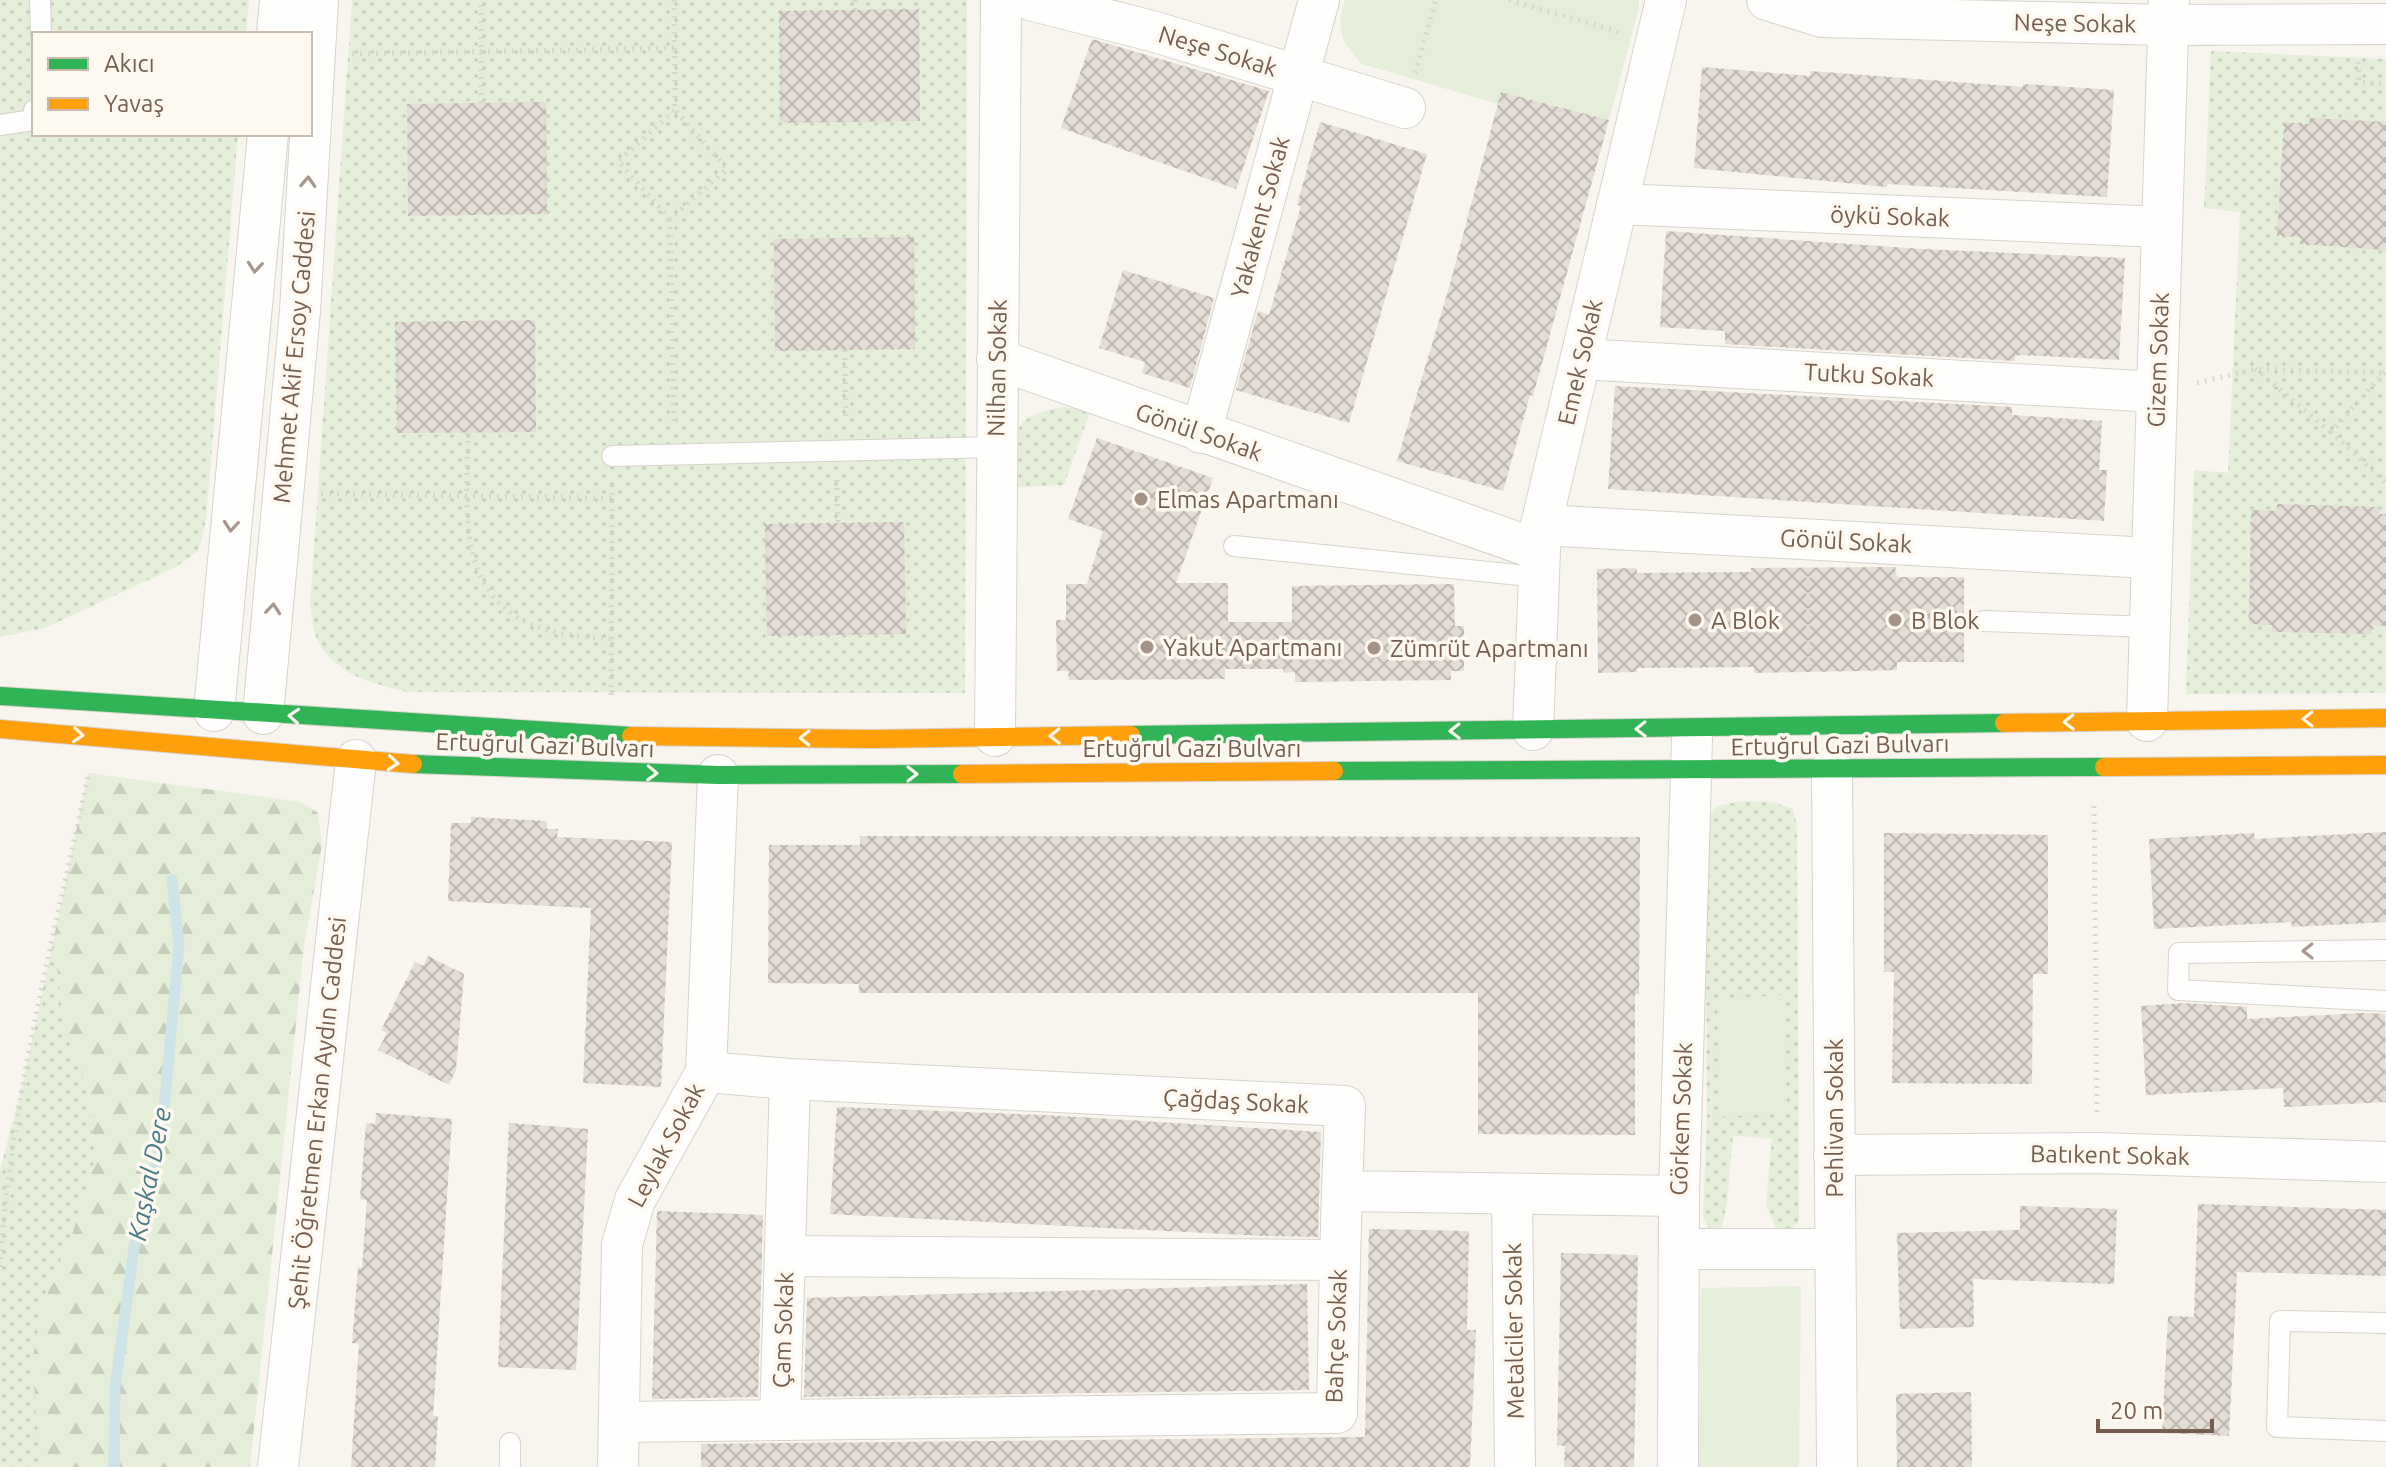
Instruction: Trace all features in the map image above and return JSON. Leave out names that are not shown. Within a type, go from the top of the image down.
[{"type":"main road","name":"Ertuğrul Gazi Bulvarı","points":[[2,722],[95,704],[611,736],[871,739],[2386,718]]},
{"type":"main road","name":"Ertuğrul Gazi Bulvarı","points":[[2,722],[95,737],[356,760],[718,775],[2386,765]]},
{"type":"street","points":[[277,32],[280,0]]},
{"type":"street","name":"Mehmet Akif Ersoy Caddesi","points":[[312,106],[318,0]]},
{"type":"street","name":"Nilhan Sokak","points":[[995,736],[1001,0]]},
{"type":"street","name":"Neşe Sokak","points":[[1030,0],[1156,15],[1298,76],[1405,108]]},
{"type":"street","name":"Yakakent Sokak","points":[[1201,433],[1319,0]]},
{"type":"street","name":"Emek Sokak","points":[[1533,730],[1539,551],[1666,0]]},
{"type":"street","name":"Neşe Sokak","points":[[1767,0],[1824,8],[2168,12],[2386,24]]},
{"type":"street","name":"Gizem Sokak","points":[[2147,721],[2168,12]]},
{"type":"street","name":"Mehmet Akif Ersoy Caddesi","points":[[214,711],[268,136]]},
{"type":"street","name":"Mehmet Akif Ersoy Caddesi","points":[[263,714],[300,311],[310,136]]},
{"type":"street","name":"öykü Sokak","points":[[1617,204],[2162,227]]},
{"type":"street","name":"Gönül Sokak","points":[[997,359],[1539,551],[1807,539],[2150,558]]},
{"type":"street","name":"Tutku Sokak","points":[[1581,359],[2157,392]]},
{"type":"street","name":"Görkem Sokak","points":[[1678,1467],[1679,1196],[1692,728]]},
{"type":"street","name":"Şehit Öğretmen Erkan Aydın Caddesi","points":[[278,1467],[356,760]]},
{"type":"street","name":"Pehlivan Sokak","points":[[1832,768],[1837,1467]]},
{"type":"street","name":"Leylak Sokak","points":[[618,1467],[622,1245],[626,1222],[635,1200],[706,1072],[718,775]]},
{"type":"street","name":"Çağdaş Sokak","points":[[706,1072],[790,1079],[1345,1106],[1342,1191]]},
{"type":"street","name":"Çam Sokak","points":[[619,1422],[780,1420],[790,1079]]},
{"type":"street","name":"Batıkent Sokak","points":[[1834,1155],[2098,1153],[2386,1162]]},
{"type":"street","points":[[1340,1260],[1342,1191],[1679,1196]]},
{"type":"street","name":"Metalciler Sokak","points":[[1512,1194],[1515,1467]]},
{"type":"street","points":[[1679,1249],[1834,1249]]},
{"type":"street","name":"Bahçe Sokak","points":[[780,1420],[1337,1413],[1340,1260],[785,1256]]},
{"type":"lane","points":[[40,0],[41,32]]},
{"type":"lane","points":[[0,125],[32,120]]},
{"type":"lane","points":[[612,456],[996,447]]},
{"type":"lane","points":[[1234,546],[1539,551]]},
{"type":"lane","points":[[1984,621],[2149,627]]},
{"type":"lane","points":[[2386,950],[2179,953],[2178,990],[2386,1001]]},
{"type":"lane","points":[[2386,1323],[2280,1321],[2277,1427],[2386,1431]]},
{"type":"lane","points":[[510,1443],[510,1467]]},
{"type":"path","points":[[670,219],[727,169],[675,110],[674,0]]},
{"type":"path","points":[[855,0],[855,10]]},
{"type":"path","points":[[1405,108],[1436,0]]},
{"type":"path","points":[[1509,0],[1656,43]]},
{"type":"path","points":[[481,3],[481,103]]},
{"type":"path","points":[[315,55],[674,48]]},
{"type":"path","points":[[2359,82],[2386,84]]},
{"type":"path","points":[[674,454],[670,219],[618,161],[675,110]]},
{"type":"path","points":[[838,523],[845,350]]},
{"type":"path","points":[[2255,369],[2386,483]]},
{"type":"path","points":[[2157,392],[2255,369],[2385,373]]},
{"type":"path","points":[[2331,432],[2385,373]]},
{"type":"path","points":[[468,433],[467,496],[471,555],[480,576],[497,600],[520,618],[543,629],[612,639]]},
{"type":"path","points":[[611,736],[612,456]]},
{"type":"path","points":[[284,493],[612,498]]},
{"type":"path","points":[[1807,539],[1809,669]]},
{"type":"path","points":[[0,1267],[3,1216],[24,1078],[95,737]]},
{"type":"path","points":[[2094,766],[2098,1153]]},
{"type":"green space","points":[[0,0],[249,0],[246,32],[32,32],[32,136],[238,136],[206,520],[199,550],[176,567],[45,628],[0,637]]},
{"type":"green space","points":[[352,0],[967,0],[965,693],[407,692],[357,676],[326,654],[316,638],[310,605]]},
{"type":"green space","points":[[1345,0],[1639,0],[1639,8],[1609,120],[1502,92],[1498,104],[1362,64],[1342,35]]},
{"type":"green space","points":[[2211,51],[2386,59],[2386,693],[2186,694],[2194,470],[2228,473],[2240,212],[2204,208]]},
{"type":"green space","points":[[1065,407],[1090,412],[1064,485],[1017,487],[1018,431],[1032,416]]},
{"type":"green space","points":[[88,773],[301,802],[318,813],[322,845],[304,946],[250,1467],[41,1467],[32,1363],[43,1301],[73,1232],[95,1160],[89,1091],[64,1029],[54,937]]},
{"type":"green space","points":[[1742,801],[1772,802],[1793,809],[1797,826],[1799,1220],[1792,1229],[1778,1233],[1766,1204],[1772,1139],[1733,1135],[1727,1203],[1720,1236],[1710,1231],[1703,1216],[1707,1116],[1705,820],[1718,806]]},
{"type":"green space","points":[[54,937],[64,1029],[89,1091],[95,1160],[75,1227],[43,1301],[32,1363],[41,1467],[0,1467],[0,1170],[24,1078]]},
{"type":"green space","points":[[1784,995],[1787,1113],[1720,1117],[1717,999]]},
{"type":"green space","points":[[1801,1286],[1799,1467],[1699,1467],[1701,1288]]},
{"type":"building","points":[[919,9],[920,121],[780,123],[779,11]]},
{"type":"building","points":[[1092,39],[1269,91],[1236,189],[1061,128]]},
{"type":"building","points":[[1702,67],[1810,76],[1810,71],[2023,87],[2023,84],[2114,90],[2107,197],[1887,184],[1887,187],[1694,168]]},
{"type":"building","points":[[1501,92],[1609,120],[1533,396],[1530,395],[1503,491],[1397,461],[1450,284]]},
{"type":"building","points":[[546,102],[547,214],[408,216],[407,104]]},
{"type":"building","points":[[2310,118],[2386,122],[2386,250],[2300,244],[2301,237],[2277,236],[2284,122],[2309,124]]},
{"type":"building","points":[[1320,122],[1427,154],[1349,423],[1236,390],[1258,311],[1269,315],[1301,206],[1297,205]]},
{"type":"building","points":[[1666,231],[1922,249],[2125,258],[2119,360],[2020,355],[2015,356],[2015,361],[1725,344],[1725,331],[1660,327]]},
{"type":"building","points":[[914,237],[915,349],[775,351],[774,239]]},
{"type":"building","points":[[1123,270],[1214,298],[1190,388],[1142,373],[1145,362],[1099,348]]},
{"type":"building","points":[[535,320],[536,432],[397,433],[395,322]]},
{"type":"building","points":[[1615,386],[2012,407],[2012,415],[2102,421],[2099,470],[2107,470],[2104,521],[1608,489]]},
{"type":"building","points":[[1097,438],[1213,478],[1176,583],[1228,583],[1228,622],[1292,622],[1292,586],[1454,584],[1455,626],[1464,626],[1464,671],[1451,671],[1451,680],[1295,682],[1295,672],[1283,673],[1283,669],[1225,669],[1225,679],[1069,680],[1068,671],[1057,671],[1056,620],[1066,620],[1066,584],[1087,584],[1103,531],[1068,519]]},
{"type":"building","points":[[2277,504],[2379,507],[2379,514],[2386,514],[2386,626],[2372,625],[2371,634],[2272,632],[2272,625],[2249,624],[2251,510],[2277,511]]},
{"type":"building","points":[[904,522],[906,634],[767,636],[765,524]]},
{"type":"building","points":[[1895,567],[1897,577],[1964,577],[1964,662],[1897,662],[1897,670],[1754,673],[1754,667],[1637,668],[1637,672],[1598,673],[1597,569],[1637,568],[1637,573]]},
{"type":"building","points":[[471,817],[547,821],[547,829],[558,829],[557,837],[672,842],[661,1087],[583,1083],[591,908],[448,901],[451,823],[471,823]]},
{"type":"building","points":[[2386,832],[2386,922],[2292,927],[2291,922],[2154,929],[2149,839],[2254,833],[2255,839]]},
{"type":"building","points":[[1884,833],[2048,835],[2048,974],[2033,974],[2032,1084],[1892,1083],[1894,972],[1884,972]]},
{"type":"building","points":[[860,836],[1640,837],[1635,1135],[1478,1134],[1478,993],[859,993],[859,984],[768,983],[769,845],[860,845]]},
{"type":"building","points":[[428,956],[464,974],[456,1070],[449,1085],[378,1050],[387,1033],[381,1030],[415,962],[423,966]]},
{"type":"building","points":[[2184,1003],[2247,1007],[2247,1019],[2385,1014],[2386,1102],[2284,1107],[2283,1088],[2146,1095],[2141,1006]]},
{"type":"building","points":[[837,1107],[1045,1115],[1321,1132],[1318,1237],[830,1214]]},
{"type":"building","points":[[376,1113],[452,1119],[433,1416],[438,1416],[435,1467],[351,1467],[359,1344],[352,1343],[367,1200],[360,1199],[366,1123],[375,1124]]},
{"type":"building","points":[[509,1123],[588,1129],[576,1370],[498,1367]]},
{"type":"building","points":[[2198,1204],[2386,1210],[2386,1276],[2237,1272],[2229,1436],[2162,1433],[2168,1316],[2194,1317]]},
{"type":"building","points":[[2020,1206],[2117,1209],[2114,1284],[1973,1279],[1974,1327],[1900,1329],[1897,1233],[2020,1230]]},
{"type":"building","points":[[657,1211],[763,1215],[758,1397],[652,1399]]},
{"type":"building","points":[[1369,1229],[1469,1231],[1467,1330],[1476,1330],[1470,1467],[701,1467],[701,1444],[1365,1437]]},
{"type":"building","points":[[1561,1253],[1638,1255],[1634,1467],[1564,1467],[1565,1446],[1557,1445]]},
{"type":"building","points":[[1307,1284],[1309,1390],[804,1397],[807,1298]]},
{"type":"building","points":[[1971,1392],[1972,1467],[1897,1467],[1896,1394]]},
{"type":"waterway","name":"Kaşkal Dere","points":[[114,1467],[115,1388],[134,1248],[161,1142],[179,946],[172,880]]},
{"type":"traffic: fast","points":[[0,696],[631,736]]},
{"type":"traffic: fast","points":[[1131,735],[2004,723]]},
{"type":"traffic: fast","points":[[413,764],[718,775],[962,774]]},
{"type":"traffic: fast","points":[[1334,771],[2104,767]]},
{"type":"traffic: slow","points":[[2004,723],[2386,718]]},
{"type":"traffic: slow","points":[[0,729],[413,764]]},
{"type":"traffic: slow","points":[[631,736],[871,739],[1131,735]]},
{"type":"traffic: slow","points":[[2104,767],[2386,765]]},
{"type":"traffic: slow","points":[[962,774],[1334,771]]},
{"type":"place","name":"Elmas Apartmanı","points":[[1141,499]]},
{"type":"place","name":"A Blok","points":[[1695,620]]},
{"type":"place","name":"B Blok","points":[[1895,620]]},
{"type":"place","name":"Yakut Apartmanı","points":[[1147,647]]},
{"type":"place","name":"Zümrüt Apartmanı","points":[[1374,648]]}]
